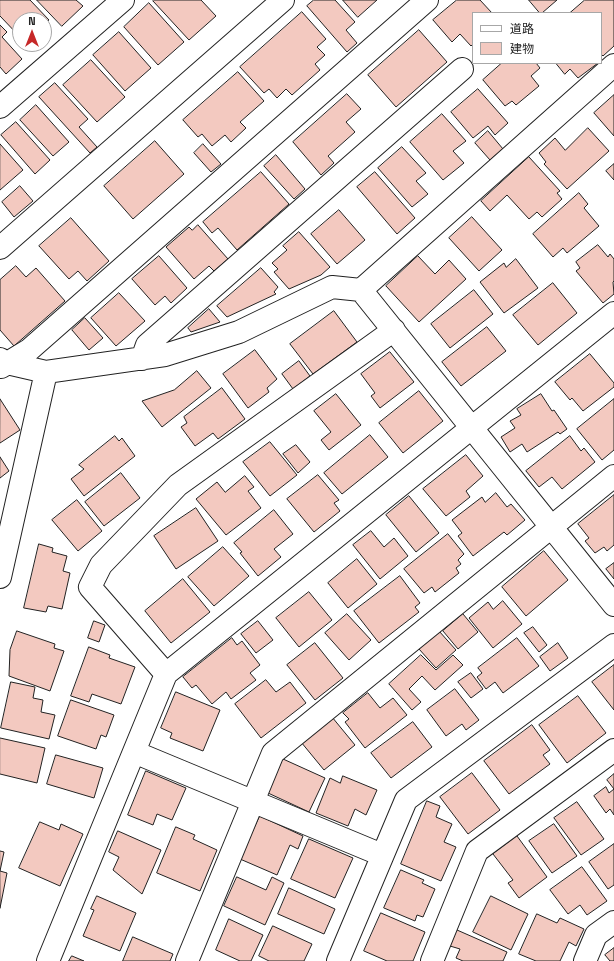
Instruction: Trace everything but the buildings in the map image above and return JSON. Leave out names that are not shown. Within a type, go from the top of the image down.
[{"type":"street","points":[[0,108],[123,0]]},
{"type":"street","points":[[0,248],[283,0]]},
{"type":"street","points":[[2,364],[29,350],[427,0]]},
{"type":"street","points":[[361,290],[614,65]]},
{"type":"street","points":[[142,359],[147,345],[462,69]]},
{"type":"street","points":[[2,364],[46,372],[165,355],[239,332],[332,287],[361,290],[614,605]]},
{"type":"street","points":[[48,961],[166,674],[614,313]]},
{"type":"street","points":[[166,674],[90,588],[101,565],[178,485],[394,330]]},
{"type":"street","points":[[0,577],[4,547],[46,372]]},
{"type":"street","points":[[187,961],[273,753],[614,476]]},
{"type":"street","points":[[338,961],[406,800],[614,645]]},
{"type":"street","points":[[432,961],[477,851],[614,750]]},
{"type":"street","points":[[134,752],[382,855]]},
{"type":"street","points":[[585,961],[596,935],[614,922]]}]
